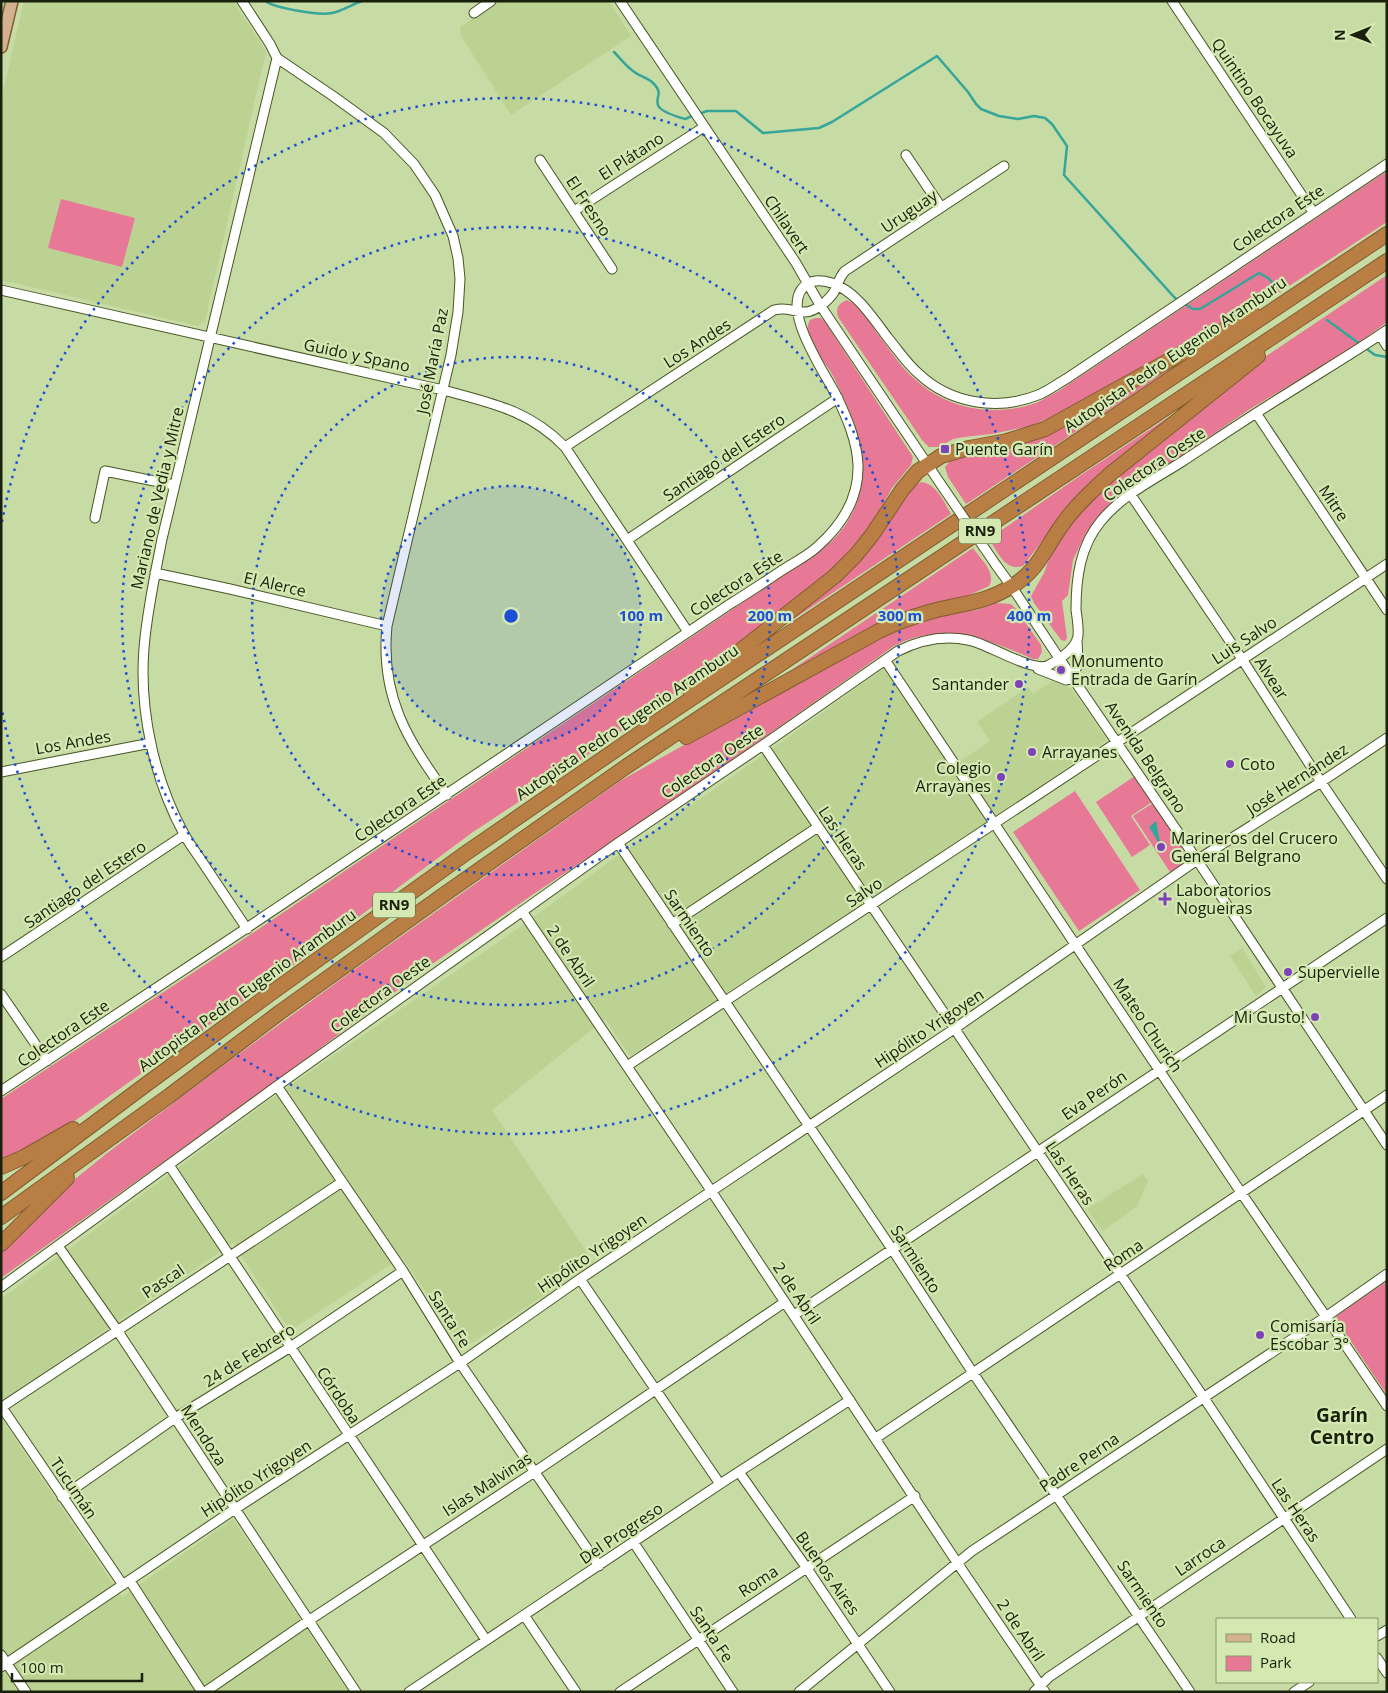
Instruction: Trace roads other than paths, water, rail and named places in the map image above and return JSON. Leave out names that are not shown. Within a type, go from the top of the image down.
[{"type":"highway","name":"Autopista Pedro Eugenio Aramburu","points":[[1,1193],[148,1083],[466,853],[643,731],[1387,234]]},
{"type":"highway","name":"RN9","points":[[1,1217],[169,1096],[279,1013],[627,766],[1387,261]]},
{"type":"highway","points":[[643,731],[709,674],[836,576],[856,556],[902,490],[918,471],[941,456],[1007,441],[1045,429],[1328,273]]},
{"type":"highway","points":[[627,766],[725,716],[879,631],[903,620],[980,601],[1012,587],[1042,559],[1063,524],[1088,495],[1109,475],[1333,297]]},
{"type":"highway","points":[[1,1167],[57,1139],[148,1083]]},
{"type":"highway","points":[[1,1244],[65,1180],[169,1096]]},
{"type":"main road","points":[[1,47],[12,1]]},
{"type":"street","name":"José María Paz","points":[[242,1],[277,58],[384,134],[414,164],[435,195],[453,236],[460,280],[458,312],[443,390],[387,626],[386,662],[393,703],[404,728],[447,795]]},
{"type":"street","points":[[474,13],[492,1]]},
{"type":"street","name":"Chilavert","points":[[620,1],[796,263],[820,305],[929,464]]},
{"type":"street","name":"Quintino Bocayuva","points":[[1172,1],[1313,212]]},
{"type":"street","name":"Mariano de Vedia y Mitre","points":[[247,929],[184,835],[164,788],[151,743],[147,721],[143,671],[149,605],[174,486],[277,58]]},
{"type":"street","name":"El Plátano","points":[[574,211],[701,123]]},
{"type":"street","points":[[906,155],[941,207]]},
{"type":"street","name":"El Fresno","points":[[540,160],[612,269]]},
{"type":"street","name":"Colectora Este","points":[[837,285],[863,304],[910,365],[921,377],[938,388],[955,396],[984,403],[1019,401],[1040,394],[1387,164]]},
{"type":"street","name":"Uruguay","points":[[820,305],[833,293],[841,275],[1004,166]]},
{"type":"street","points":[[797,311],[801,290],[808,284],[816,281],[826,281],[837,285]]},
{"type":"street","name":"Guido y Spano","points":[[1,290],[443,390],[484,401],[524,415],[553,434],[565,447],[688,632]]},
{"type":"street","name":"Los Andes","points":[[565,447],[774,310],[782,308],[806,312],[814,310],[820,305]]},
{"type":"street","name":"Colectora Este","points":[[1,1092],[688,632],[814,550],[834,530],[852,502],[857,484],[858,467],[851,430],[838,398],[808,345],[797,311]]},
{"type":"street","points":[[1383,332],[1387,346]]},
{"type":"street","name":"Colectora Oeste","points":[[1,1287],[277,1086],[618,843],[911,644],[937,638],[969,640],[990,646],[1033,667],[1066,680],[1073,678],[1078,663],[1076,596],[1078,572],[1084,550],[1091,534],[1100,521],[1109,511],[1131,495],[1383,332]]},
{"type":"street","name":"Santiago del Estero","points":[[627,540],[838,398]]},
{"type":"street","name":"Mitre","points":[[1256,413],[1387,610]]},
{"type":"street","points":[[929,464],[944,489],[1012,587]]},
{"type":"street","points":[[95,518],[105,471],[174,486]]},
{"type":"street","name":"Alvear","points":[[1131,495],[1387,879]]},
{"type":"street","name":"Luis Salvo","points":[[1117,742],[1387,564]]},
{"type":"street","name":"El Alerce","points":[[155,574],[230,589],[387,626]]},
{"type":"street","name":"Avenida Belgrano","points":[[1012,587],[1198,860],[1387,1146]]},
{"type":"street","points":[[1033,667],[1046,667],[1070,649],[1077,639]]},
{"type":"street","name":"Mateo Churich","points":[[885,660],[1242,1194],[1387,1406]]},
{"type":"street","name":"José Hernández","points":[[1198,860],[1387,738]]},
{"type":"street","name":"Salvo","points":[[628,1066],[1117,742]]},
{"type":"street","name":"Los Andes","points":[[1,772],[151,743]]},
{"type":"street","name":"Las Heras","points":[[763,745],[1350,1618]]},
{"type":"street","points":[[672,924],[818,827]]},
{"type":"street","name":"Santiago del Estero","points":[[1,958],[184,835]]},
{"type":"street","name":"Sarmiento","points":[[618,843],[973,1373],[1190,1692]]},
{"type":"street","name":"Hipólito Yrigoyen","points":[[4,1666],[348,1435],[460,1364],[580,1279],[954,1029],[1198,860]]},
{"type":"street","name":"2 de Abril","points":[[522,911],[628,1066],[915,1496],[1040,1690]]},
{"type":"street","name":"Eva Perón","points":[[794,1316],[1037,1151],[1387,918]]},
{"type":"street","points":[[1,994],[47,1061]]},
{"type":"street","name":"Santa Fe","points":[[277,1086],[403,1271],[460,1364],[536,1471],[599,1566]]},
{"type":"street","name":"Roma","points":[[876,1438],[1387,1095]]},
{"type":"street","name":"Córdoba","points":[[168,1165],[486,1640]]},
{"type":"street","name":"Pascal","points":[[2,1407],[342,1182]]},
{"type":"street","name":"Mendoza","points":[[58,1246],[117,1330],[356,1692]]},
{"type":"street","name":"24 de Febrero","points":[[62,1497],[175,1418],[289,1348],[403,1271]]},
{"type":"street","name":"Padre Perna","points":[[799,1692],[972,1551],[1327,1316],[1387,1274]]},
{"type":"street","points":[[580,1279],[720,1484]]},
{"type":"street","name":"Islas Malvinas","points":[[204,1692],[536,1471],[785,1302]]},
{"type":"street","name":"Del Progreso","points":[[409,1692],[720,1484],[850,1400]]},
{"type":"street","name":"Tucumán","points":[[2,1407],[62,1497],[204,1692]]},
{"type":"street","name":"Larroca","points":[[1040,1690],[1049,1676],[1387,1449]]},
{"type":"street","name":"Buenos Aires","points":[[739,1472],[890,1692]]},
{"type":"street","name":"Roma","points":[[620,1692],[697,1639],[915,1496]]},
{"type":"street","name":"Santa Fe","points":[[634,1543],[732,1692]]},
{"type":"street","points":[[524,1615],[576,1692]]},
{"type":"street","points":[[1,1656],[4,1666],[26,1692]]},
{"type":"street","points":[[1378,1660],[1387,1673]]},
{"type":"street","points":[[1294,1692],[1308,1683]]},
{"type":"water","points":[[1156,821],[1161,847],[1149,827]]},
{"type":"waterway","points":[[265,1],[287,9],[326,14],[339,11],[362,1]]},
{"type":"waterway","points":[[614,52],[630,69],[651,81],[656,87],[659,92],[659,108],[685,119],[694,115]]},
{"type":"waterway","points":[[699,114],[707,111],[736,111],[763,133],[819,128],[832,122],[937,56],[981,109],[999,116],[1018,119],[1034,116],[1045,118],[1052,124],[1067,146],[1064,175],[1178,300]]},
{"type":"waterway","points":[[1183,303],[1193,309],[1200,309],[1259,273],[1268,278],[1277,287]]},
{"type":"waterway","points":[[1327,320],[1375,355],[1387,357]]},
{"type":"place","name":"Puente Garín","points":[[945,449]]},
{"type":"place","name":"Monumento Entrada de Garín","points":[[1061,670]]},
{"type":"place","name":"Santander","points":[[1019,684]]},
{"type":"place","name":"Arrayanes","points":[[1032,752]]},
{"type":"place","name":"Coto","points":[[1230,764]]},
{"type":"place","name":"Colegio Arrayanes","points":[[1001,777]]},
{"type":"place","name":"Marineros del Crucero General Belgrano","points":[[1161,847]]},
{"type":"place","name":"Laboratorios Nogueiras","points":[[1165,899]]},
{"type":"place","name":"Supervielle","points":[[1288,972]]},
{"type":"place","name":"Mi Gusto!","points":[[1315,1017]]},
{"type":"place","name":"Comisaría Escobar 3°","points":[[1260,1335]]},
{"type":"district","name":"Garín Centro","points":[[1342,1426]]}]
